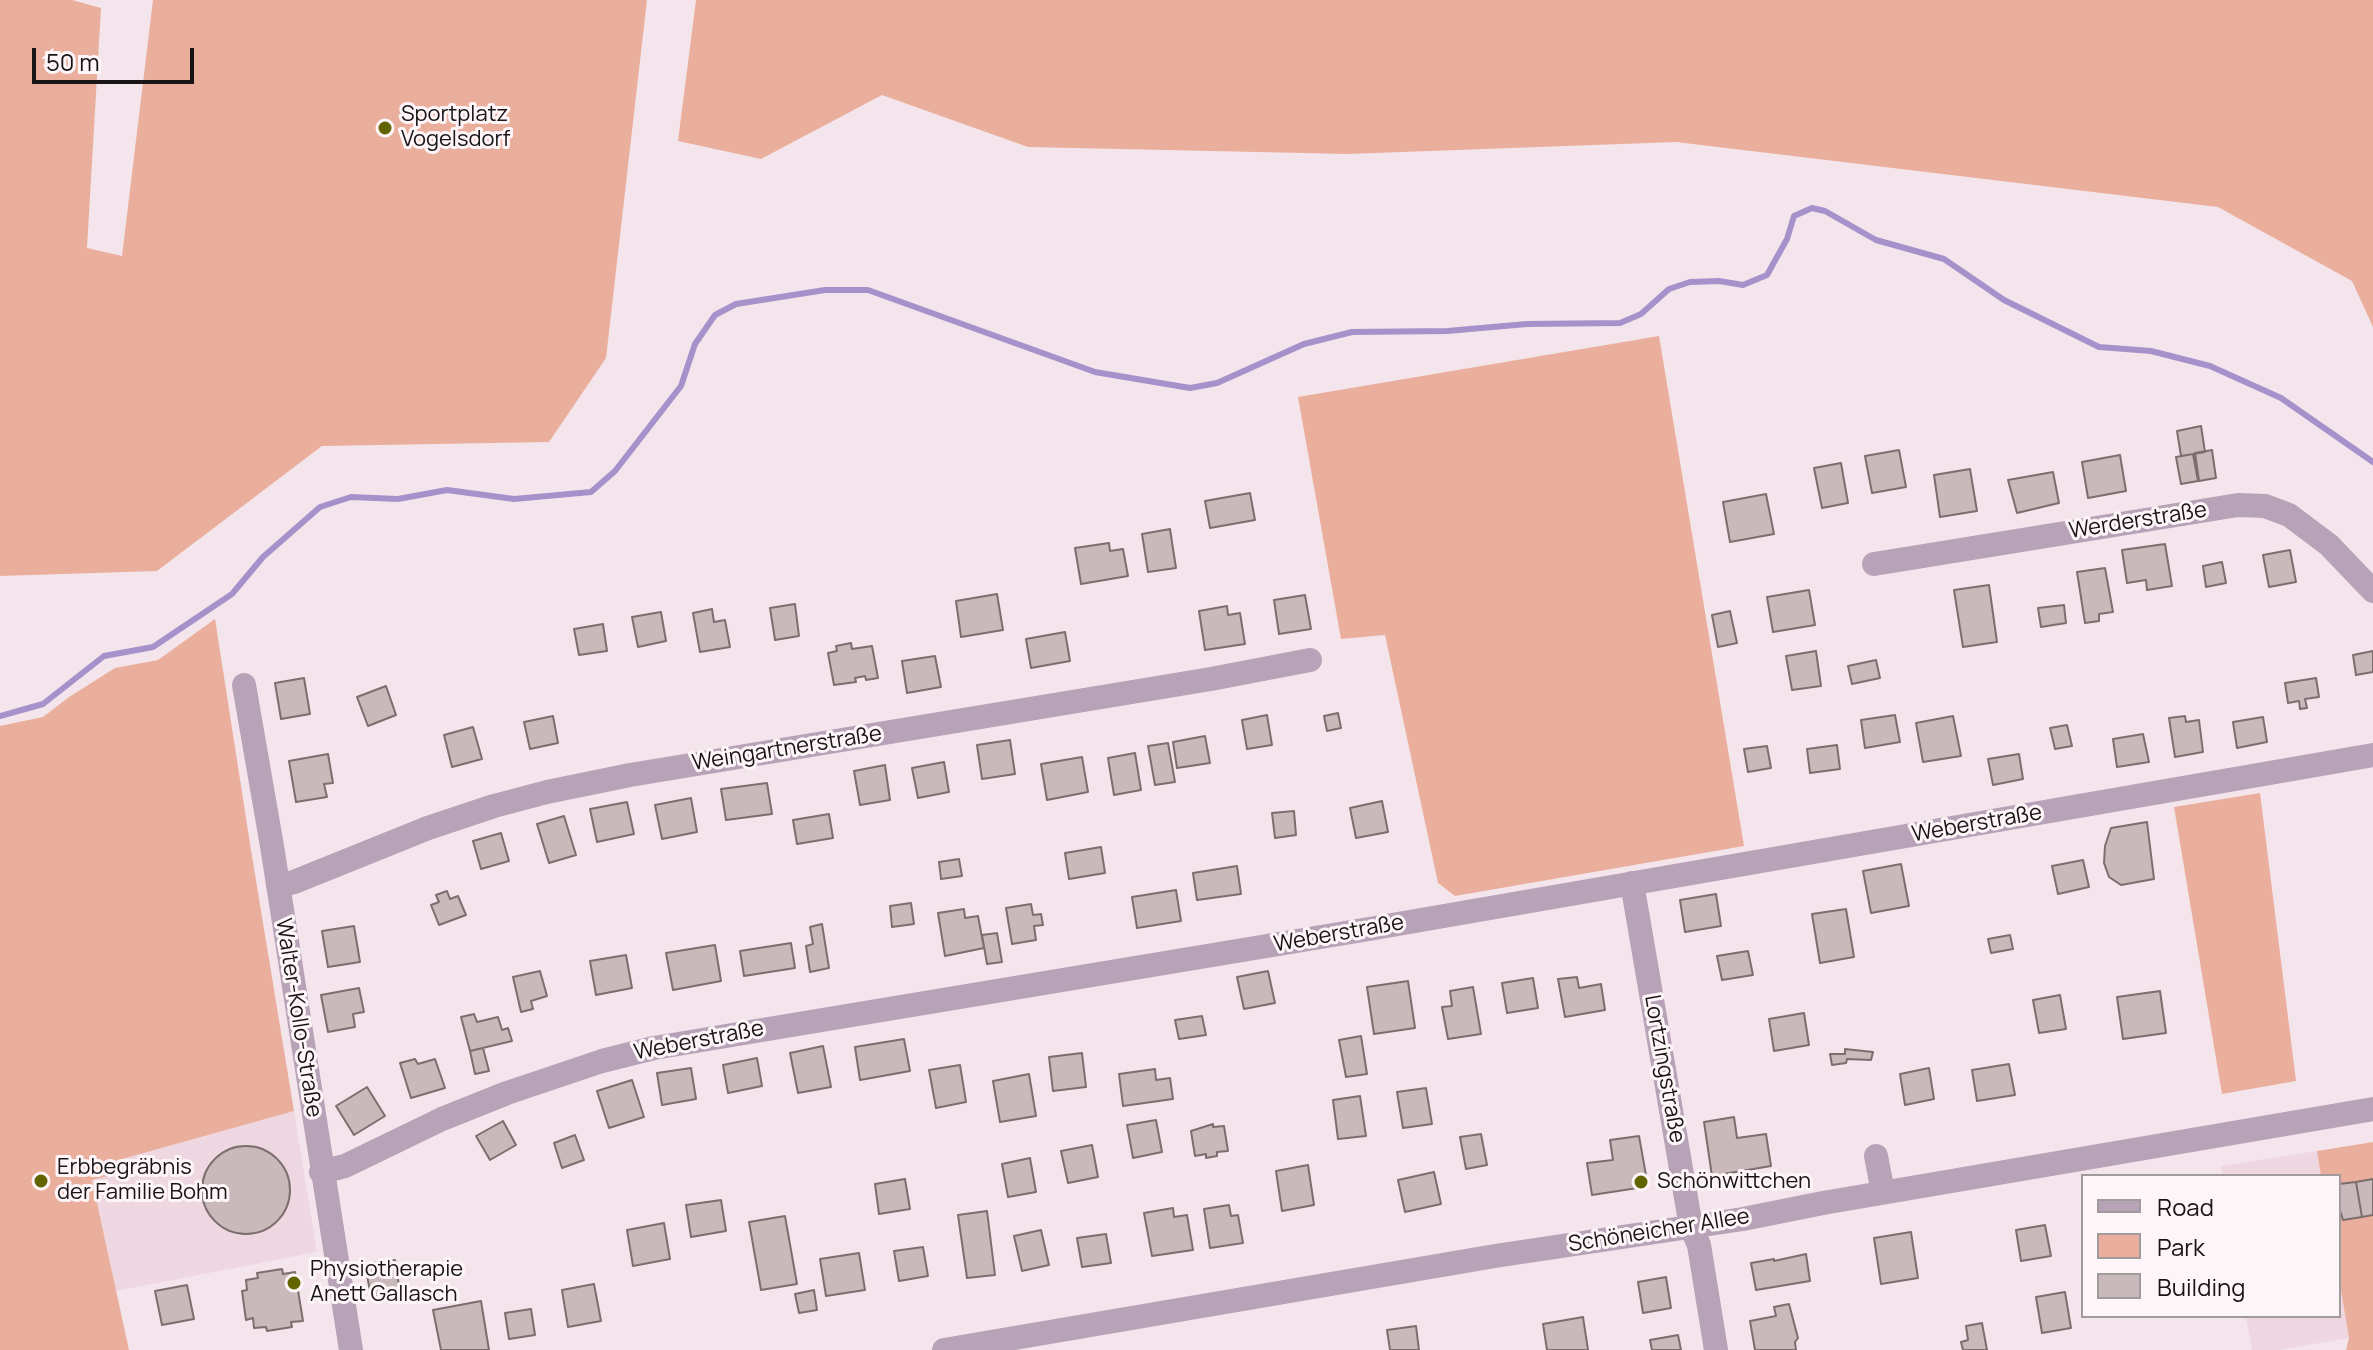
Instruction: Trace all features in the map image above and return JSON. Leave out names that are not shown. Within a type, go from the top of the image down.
[{"type":"street","name":"Werderstraße","points":[[1874,564],[2238,505],[2265,506],[2289,515],[2329,545],[2373,591]]},
{"type":"street","name":"Weingartnerstraße","points":[[278,886],[428,828],[547,792],[659,770],[1310,660]]},
{"type":"street","name":"Walter-Kollo-Straße","points":[[244,685],[351,1350]]},
{"type":"street","name":"Weberstraße","points":[[321,1172],[345,1166],[442,1119],[507,1093],[602,1061],[654,1048],[1338,935],[2373,755]]},
{"type":"street","name":"Lortzingstraße","points":[[1632,883],[1691,1227],[1699,1245],[1716,1350]]},
{"type":"street","name":"Schöneicher Allee","points":[[944,1350],[1297,1289],[1691,1227],[2373,1109]]},
{"type":"street","points":[[1876,1156],[1883,1192]]},
{"type":"shaded area","points":[[294,1111],[317,1252],[116,1291],[92,1180],[117,1174],[114,1161]]},
{"type":"shaded area","points":[[2317,1151],[2321,1174],[2223,1174],[2221,1166]]},
{"type":"shaded area","points":[[2341,1291],[2349,1338],[2279,1350],[2252,1350],[2246,1318],[2341,1318]]},
{"type":"green space","points":[[0,0],[72,0],[101,8],[87,248],[122,256],[153,0],[647,0],[606,358],[549,442],[322,446],[157,571],[0,576]]},
{"type":"green space","points":[[696,0],[2373,0],[2373,327],[2352,281],[2218,207],[1676,142],[1348,154],[1028,147],[882,95],[761,159],[678,141]]},
{"type":"green space","points":[[1659,336],[1744,846],[1455,896],[1438,883],[1385,635],[1341,639],[1298,397]]},
{"type":"green space","points":[[215,619],[294,1111],[115,1161],[117,1174],[92,1180],[129,1350],[0,1350],[0,726],[43,717],[115,668],[158,660]]},
{"type":"green space","points":[[2260,793],[2296,1081],[2222,1094],[2174,807]]},
{"type":"green space","points":[[2373,1142],[2373,1350],[2346,1350],[2349,1338],[2341,1291],[2341,1174],[2321,1174],[2317,1151]]},
{"type":"building","points":[[2201,426],[2205,452],[2181,456],[2177,431]]},
{"type":"building","points":[[1899,450],[1906,487],[1872,493],[1865,456]]},
{"type":"building","points":[[2212,450],[2216,478],[2199,481],[2195,453]]},
{"type":"building","points":[[2193,454],[2198,481],[2181,484],[2176,457]]},
{"type":"building","points":[[2120,455],[2126,491],[2088,498],[2082,462]]},
{"type":"building","points":[[1841,463],[1848,503],[1822,508],[1814,468]]},
{"type":"building","points":[[1970,469],[1977,511],[1940,517],[1934,475]]},
{"type":"building","points":[[2053,472],[2059,503],[2017,513],[2008,480]]},
{"type":"building","points":[[1250,493],[1255,520],[1210,528],[1205,501]]},
{"type":"building","points":[[1766,494],[1774,534],[1730,542],[1723,502]]},
{"type":"building","points":[[1170,529],[1176,568],[1148,572],[1142,534]]},
{"type":"building","points":[[1109,543],[1110,551],[1123,549],[1128,576],[1081,584],[1075,548]]},
{"type":"building","points":[[2165,544],[2172,586],[2147,590],[2146,580],[2127,583],[2122,550]]},
{"type":"building","points":[[2290,550],[2296,582],[2269,587],[2263,555]]},
{"type":"building","points":[[2222,562],[2226,583],[2206,587],[2203,566]]},
{"type":"building","points":[[2105,568],[2113,612],[2099,614],[2099,621],[2085,623],[2077,572]]},
{"type":"building","points":[[1989,585],[1997,642],[1963,647],[1954,590]]},
{"type":"building","points":[[1809,590],[1815,625],[1773,632],[1767,597]]},
{"type":"building","points":[[997,594],[1003,630],[961,637],[956,601]]},
{"type":"building","points":[[1305,595],[1311,629],[1279,634],[1274,600]]},
{"type":"building","points":[[795,604],[799,636],[775,640],[770,608]]},
{"type":"building","points":[[2064,605],[2066,623],[2041,627],[2038,608]]},
{"type":"building","points":[[1227,606],[1228,615],[1240,613],[1245,644],[1205,650],[1199,611]]},
{"type":"building","points":[[712,609],[714,622],[725,620],[730,647],[700,652],[693,613]]},
{"type":"building","points":[[1730,611],[1737,643],[1718,647],[1712,615]]},
{"type":"building","points":[[661,612],[666,641],[638,647],[632,617]]},
{"type":"building","points":[[603,624],[607,651],[579,655],[574,629]]},
{"type":"building","points":[[1065,632],[1070,661],[1031,668],[1026,639]]},
{"type":"building","points":[[851,643],[852,649],[872,646],[878,678],[866,680],[865,676],[855,678],[856,682],[834,685],[828,653],[837,651],[836,646]]},
{"type":"building","points":[[1816,651],[1821,686],[1792,690],[1786,656]]},
{"type":"building","points":[[2373,651],[2373,672],[2356,675],[2353,655]]},
{"type":"building","points":[[935,656],[941,687],[907,693],[902,661]]},
{"type":"building","points":[[1876,660],[1880,678],[1852,684],[1848,666]]},
{"type":"building","points":[[304,678],[310,714],[281,719],[275,683]]},
{"type":"building","points":[[2316,678],[2319,697],[2305,699],[2307,708],[2300,709],[2299,701],[2288,703],[2285,683]]},
{"type":"building","points":[[386,686],[396,715],[368,726],[357,697]]},
{"type":"building","points":[[1338,713],[1341,728],[1327,731],[1324,716]]},
{"type":"building","points":[[1267,715],[1272,745],[1247,749],[1242,720]]},
{"type":"building","points":[[1895,715],[1900,742],[1865,748],[1861,720]]},
{"type":"building","points":[[553,716],[558,743],[530,749],[524,722]]},
{"type":"building","points":[[1953,716],[1961,756],[1923,762],[1916,723]]},
{"type":"building","points":[[2185,716],[2186,722],[2199,720],[2203,752],[2175,757],[2169,718]]},
{"type":"building","points":[[2263,717],[2267,742],[2237,748],[2233,722]]},
{"type":"building","points":[[2067,725],[2072,746],[2055,749],[2050,728]]},
{"type":"building","points":[[473,727],[482,759],[452,767],[444,735]]},
{"type":"building","points":[[2143,734],[2149,762],[2117,767],[2113,739]]},
{"type":"building","points":[[1205,736],[1210,763],[1177,768],[1173,742]]},
{"type":"building","points":[[1010,740],[1015,774],[982,779],[977,745]]},
{"type":"building","points":[[1168,743],[1175,782],[1155,785],[1148,746]]},
{"type":"building","points":[[1837,745],[1840,769],[1810,773],[1807,749]]},
{"type":"building","points":[[1767,746],[1771,768],[1748,772],[1744,749]]},
{"type":"building","points":[[1135,753],[1141,790],[1114,795],[1108,758]]},
{"type":"building","points":[[328,754],[333,783],[324,784],[327,797],[296,802],[289,761]]},
{"type":"building","points":[[2019,754],[2023,779],[1993,785],[1988,759]]},
{"type":"building","points":[[1082,757],[1088,792],[1047,800],[1041,764]]},
{"type":"building","points":[[944,762],[949,792],[918,798],[912,768]]},
{"type":"building","points":[[885,765],[890,800],[860,805],[854,771]]},
{"type":"building","points":[[767,783],[772,814],[726,820],[721,789]]},
{"type":"building","points":[[691,798],[697,832],[662,839],[655,805]]},
{"type":"building","points":[[1382,801],[1388,832],[1356,838],[1350,808]]},
{"type":"building","points":[[627,802],[634,834],[597,842],[590,809]]},
{"type":"building","points":[[1294,811],[1296,835],[1275,838],[1272,813]]},
{"type":"building","points":[[829,814],[833,838],[797,844],[793,820]]},
{"type":"building","points":[[564,816],[576,855],[549,863],[537,824]]},
{"type":"building","points":[[2147,822],[2154,879],[2121,885],[2109,877],[2104,863],[2111,828]]},
{"type":"building","points":[[501,833],[509,861],[481,869],[473,841]]},
{"type":"building","points":[[1101,847],[1105,873],[1069,879],[1065,853]]},
{"type":"building","points":[[959,859],[962,876],[941,879],[939,862]]},
{"type":"building","points":[[2083,860],[2089,887],[2058,894],[2052,866]]},
{"type":"building","points":[[1901,864],[1909,906],[1871,913],[1863,871]]},
{"type":"building","points":[[1237,866],[1241,894],[1197,900],[1193,873]]},
{"type":"building","points":[[1176,890],[1181,921],[1137,928],[1132,897]]},
{"type":"building","points":[[447,891],[450,899],[458,896],[466,915],[439,925],[431,905],[439,902],[436,895]]},
{"type":"building","points":[[1716,894],[1721,926],[1685,932],[1680,900]]},
{"type":"building","points":[[911,903],[914,924],[892,927],[890,906]]},
{"type":"building","points":[[1031,904],[1033,915],[1041,914],[1043,925],[1034,926],[1036,940],[1012,944],[1006,908]]},
{"type":"building","points":[[964,909],[965,918],[978,916],[984,948],[945,956],[938,913]]},
{"type":"building","points":[[1846,909],[1854,957],[1820,963],[1812,914]]},
{"type":"building","points":[[822,924],[829,968],[810,972],[806,946],[813,944],[810,927]]},
{"type":"building","points":[[354,926],[360,962],[328,967],[322,931]]},
{"type":"building","points":[[997,933],[1002,962],[987,964],[982,935]]},
{"type":"building","points":[[2010,935],[2013,949],[1991,953],[1988,939]]},
{"type":"building","points":[[791,943],[795,968],[744,976],[740,951]]},
{"type":"building","points":[[715,945],[721,981],[673,990],[666,953]]},
{"type":"building","points":[[1748,951],[1753,975],[1722,980],[1717,956]]},
{"type":"building","points":[[626,955],[632,988],[596,995],[590,961]]},
{"type":"building","points":[[540,971],[547,996],[531,1001],[533,1009],[521,1012],[513,977]]},
{"type":"building","points":[[1268,971],[1275,1003],[1244,1009],[1237,977]]},
{"type":"building","points":[[1577,977],[1579,988],[1601,984],[1605,1010],[1565,1017],[1558,979]]},
{"type":"building","points":[[1533,978],[1538,1008],[1507,1013],[1502,983]]},
{"type":"building","points":[[1408,981],[1415,1028],[1374,1034],[1367,987]]},
{"type":"building","points":[[1473,987],[1481,1034],[1448,1039],[1442,1007],[1452,1006],[1450,991]]},
{"type":"building","points":[[359,988],[364,1012],[353,1014],[355,1027],[328,1032],[321,995]]},
{"type":"building","points":[[2160,991],[2166,1033],[2123,1039],[2117,997]]},
{"type":"building","points":[[2060,995],[2066,1029],[2039,1033],[2033,1000]]},
{"type":"building","points":[[1804,1013],[1809,1045],[1774,1051],[1769,1019]]},
{"type":"building","points":[[474,1014],[477,1022],[498,1017],[502,1030],[508,1028],[512,1041],[470,1051],[461,1017]]},
{"type":"building","points":[[1202,1016],[1206,1035],[1179,1039],[1175,1020]]},
{"type":"building","points":[[1361,1036],[1367,1074],[1346,1077],[1339,1040]]},
{"type":"building","points":[[904,1039],[910,1071],[860,1080],[855,1047]]},
{"type":"building","points":[[823,1046],[831,1087],[798,1093],[790,1053]]},
{"type":"building","points":[[483,1048],[489,1071],[475,1074],[470,1051]]},
{"type":"building","points":[[1845,1049],[1873,1052],[1871,1060],[1847,1059],[1846,1063],[1832,1065],[1830,1054],[1845,1054]]},
{"type":"building","points":[[1082,1053],[1086,1087],[1053,1091],[1049,1057]]},
{"type":"building","points":[[757,1058],[762,1086],[728,1093],[723,1065]]},
{"type":"building","points":[[415,1059],[418,1064],[435,1059],[445,1088],[411,1098],[400,1063]]},
{"type":"building","points":[[2009,1064],[2015,1095],[1977,1101],[1972,1070]]},
{"type":"building","points":[[960,1065],[966,1102],[936,1108],[929,1070]]},
{"type":"building","points":[[691,1068],[696,1099],[662,1105],[657,1073]]},
{"type":"building","points":[[1929,1068],[1934,1099],[1905,1105],[1900,1074]]},
{"type":"building","points":[[1155,1069],[1156,1080],[1170,1078],[1173,1099],[1123,1106],[1119,1074]]},
{"type":"building","points":[[1029,1074],[1036,1116],[1000,1122],[993,1081]]},
{"type":"building","points":[[632,1080],[644,1117],[609,1128],[597,1091]]},
{"type":"building","points":[[367,1087],[385,1116],[354,1135],[336,1106]]},
{"type":"building","points":[[1426,1088],[1432,1124],[1403,1128],[1397,1092]]},
{"type":"building","points":[[1360,1096],[1366,1136],[1338,1139],[1333,1100]]},
{"type":"building","points":[[1734,1117],[1737,1138],[1766,1134],[1771,1166],[1712,1176],[1704,1122]]},
{"type":"building","points":[[1156,1120],[1162,1152],[1133,1158],[1127,1125]]},
{"type":"building","points":[[503,1121],[516,1145],[490,1160],[476,1136]]},
{"type":"building","points":[[1213,1124],[1213,1127],[1224,1126],[1228,1151],[1206,1158],[1206,1154],[1195,1156],[1191,1131]]},
{"type":"building","points":[[1481,1134],[1487,1165],[1466,1169],[1460,1137]]},
{"type":"building","points":[[575,1135],[584,1160],[562,1168],[554,1143]]},
{"type":"building","points":[[1639,1136],[1647,1181],[1644,1187],[1592,1195],[1587,1163],[1613,1160],[1610,1140]]},
{"type":"building","points":[[1092,1145],[1098,1177],[1068,1183],[1061,1151]]},
{"type":"building","points":[[246,1146],[263,1149],[277,1159],[287,1173],[290,1190],[287,1207],[277,1221],[263,1231],[246,1234],[229,1231],[215,1221],[205,1207],[202,1190],[205,1173],[215,1159],[229,1149]]},
{"type":"building","points":[[1030,1158],[1036,1192],[1008,1197],[1002,1164]]},
{"type":"building","points":[[1308,1165],[1314,1205],[1282,1211],[1276,1171]]},
{"type":"building","points":[[1434,1172],[1441,1204],[1405,1212],[1398,1180]]},
{"type":"building","points":[[905,1179],[910,1209],[879,1214],[875,1184]]},
{"type":"building","points":[[2373,1179],[2373,1215],[2362,1217],[2356,1182]]},
{"type":"building","points":[[2356,1182],[2362,1217],[2343,1220],[2341,1184]]},
{"type":"building","points":[[721,1200],[726,1231],[691,1237],[686,1205]]},
{"type":"building","points":[[1229,1205],[1231,1216],[1238,1215],[1243,1243],[1210,1248],[1204,1209]]},
{"type":"building","points":[[1173,1208],[1174,1217],[1187,1215],[1193,1250],[1152,1256],[1144,1213]]},
{"type":"building","points":[[987,1211],[995,1275],[967,1278],[958,1215]]},
{"type":"building","points":[[785,1216],[797,1284],[761,1290],[749,1222]]},
{"type":"building","points":[[664,1223],[670,1259],[633,1266],[627,1230]]},
{"type":"building","points":[[2045,1225],[2051,1256],[2021,1261],[2016,1230]]},
{"type":"building","points":[[1041,1230],[1049,1265],[1022,1271],[1014,1236]]},
{"type":"building","points":[[1911,1232],[1918,1278],[1881,1284],[1874,1238]]},
{"type":"building","points":[[1106,1234],[1111,1263],[1082,1267],[1077,1238]]},
{"type":"building","points":[[923,1247],[928,1276],[899,1281],[894,1251]]},
{"type":"building","points":[[859,1253],[865,1290],[826,1296],[820,1259]]},
{"type":"building","points":[[1806,1254],[1810,1281],[1756,1290],[1751,1263]]},
{"type":"building","points":[[395,1260],[400,1292],[371,1297],[365,1264]]},
{"type":"building","points":[[282,1269],[283,1274],[295,1272],[303,1321],[291,1322],[292,1327],[267,1331],[266,1327],[254,1328],[253,1318],[246,1320],[242,1291],[247,1290],[246,1280],[258,1278],[257,1273]]},
{"type":"building","points":[[1666,1277],[1671,1308],[1643,1313],[1638,1282]]},
{"type":"building","points":[[594,1284],[601,1321],[568,1327],[562,1290]]},
{"type":"building","points":[[187,1285],[194,1319],[162,1325],[155,1291]]},
{"type":"building","points":[[814,1290],[817,1310],[799,1313],[795,1294]]},
{"type":"building","points":[[2065,1292],[2071,1328],[2042,1333],[2036,1297]]},
{"type":"building","points":[[481,1301],[489,1350],[441,1350],[433,1310]]},
{"type":"building","points":[[1789,1304],[1798,1338],[1796,1350],[1755,1350],[1750,1321],[1776,1316],[1774,1307]]},
{"type":"building","points":[[531,1309],[535,1335],[509,1339],[505,1313]]},
{"type":"building","points":[[1583,1317],[1588,1350],[1547,1350],[1543,1324]]},
{"type":"building","points":[[1982,1323],[1987,1350],[1963,1350],[1961,1342],[1968,1340],[1966,1326]]},
{"type":"building","points":[[1416,1326],[1419,1350],[1390,1350],[1387,1330]]},
{"type":"building","points":[[1678,1335],[1681,1350],[1652,1350],[1650,1340]]},
{"type":"waterway","points":[[0,716],[43,704],[104,656],[153,647],[232,594],[263,557],[320,507],[351,497],[398,499],[447,490],[514,499],[591,492],[615,471],[681,386],[695,344],[715,315],[736,304],[825,290],[868,290],[1095,372],[1190,388],[1217,383],[1304,344],[1352,332],[1620,323],[1641,314],[1669,289],[1690,282],[1719,281],[1743,285],[1767,275],[1787,239],[1794,216],[1812,208],[1825,211],[1876,240],[1944,259],[2004,300],[2099,347],[2151,351],[2210,366],[2281,398],[2373,462]]},
{"type":"place","name":"Sportplatz Vogelsdorf","points":[[385,128]]},
{"type":"place","name":"Erbbegräbnis der Familie Bohm","points":[[41,1181]]},
{"type":"place","name":"Schönwittchen","points":[[1641,1182]]},
{"type":"place","name":"Physiotherapie Anett Gallasch","points":[[294,1283]]}]
